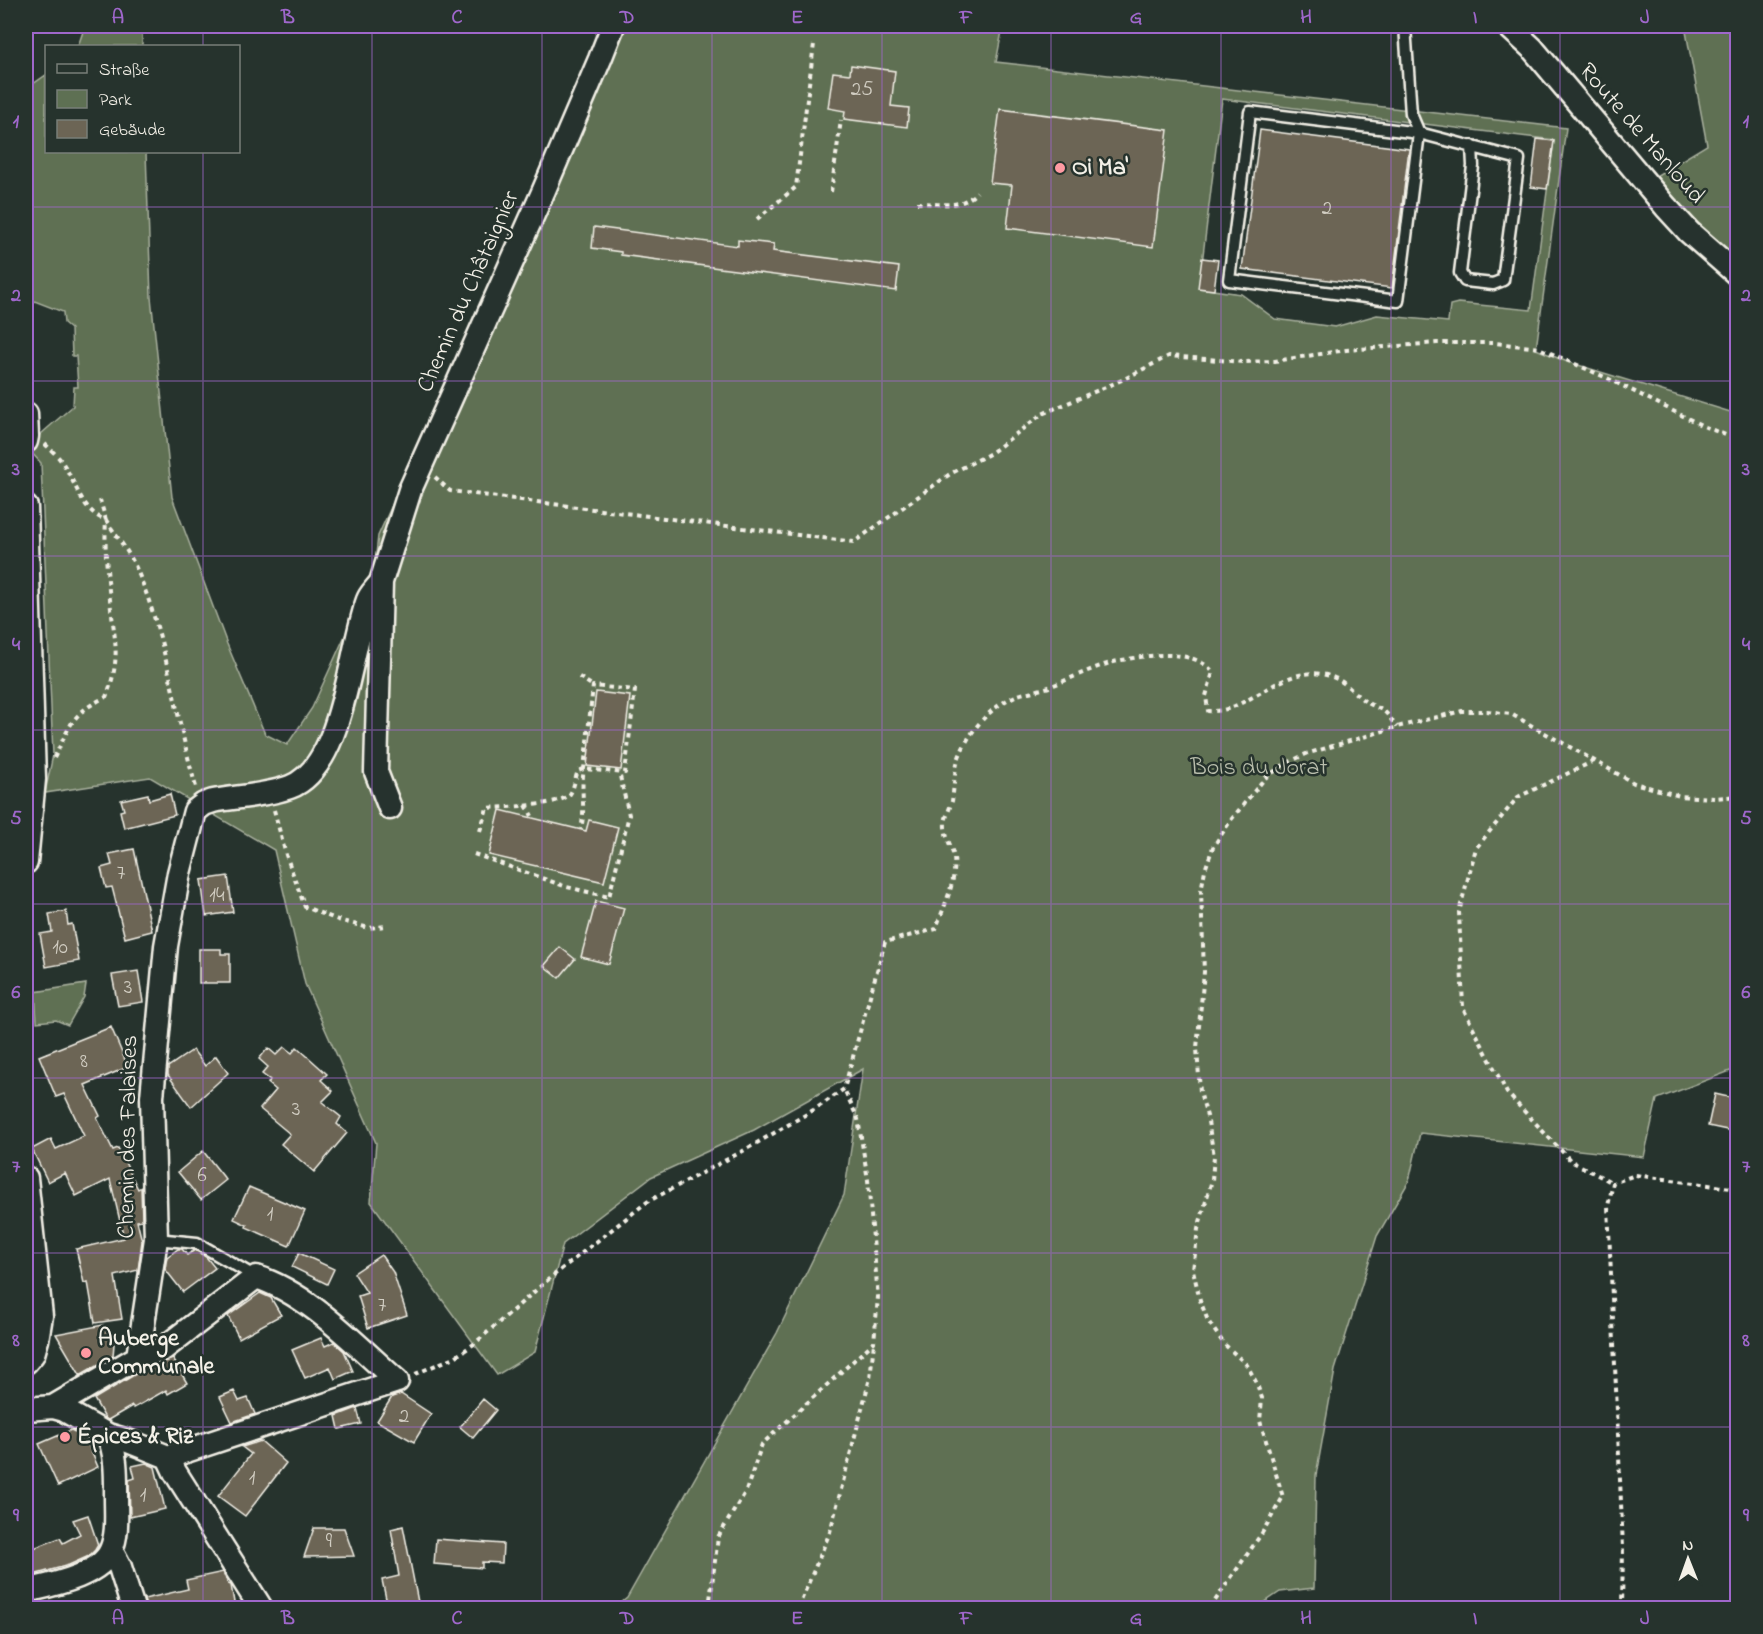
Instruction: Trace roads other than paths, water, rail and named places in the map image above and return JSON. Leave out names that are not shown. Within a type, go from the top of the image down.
[{"type":"street","name":"Chemin du Châtaignier","points":[[390,808],[376,772],[381,582],[410,490],[544,190],[613,26]]},
{"type":"street","name":"Route de Manloud","points":[[1508,26],[1532,48],[1666,207],[1689,232],[1737,275]]},
{"type":"street","points":[[26,414],[27,436],[33,440]]},
{"type":"street","points":[[26,507],[34,779],[26,862]]},
{"type":"street","name":"Chemin du Châtaignier","points":[[199,808],[291,787],[302,781],[324,755],[342,706],[368,598],[381,582]]},
{"type":"street","name":"Chemin des Falaises","points":[[138,1357],[156,1239],[152,1097],[156,1040],[170,925],[179,873],[199,808]]},
{"type":"street","points":[[26,1178],[41,1316],[33,1354],[26,1362]]},
{"type":"street","points":[[26,1409],[53,1407],[70,1412],[108,1435],[168,1457],[398,1381],[302,1298],[272,1281],[256,1276],[163,1349],[138,1357],[53,1407]]},
{"type":"street","points":[[26,1591],[73,1578],[92,1569],[102,1563],[111,1550],[115,1534],[116,1489],[114,1453],[108,1435]]},
{"type":"street","points":[[168,1457],[175,1472],[261,1608]]},
{"type":"street","points":[[111,1550],[120,1567],[133,1608]]},
{"type":"lane","points":[[1405,26],[1411,114],[1419,133],[1398,301],[1229,280],[1250,112],[1419,133],[1472,146],[1519,159],[1503,280],[1493,284],[1466,281],[1461,273],[1473,166],[1472,146]]},
{"type":"lane","points":[[156,1239],[197,1243],[256,1276]]},
{"type":"place","name":"Oi Ma'","points":[[1060,168]]},
{"type":"place","name":"Auberge Communale","points":[[86,1353]]},
{"type":"place","name":"Épices & Riz","points":[[65,1437]]},
{"type":"park label","name":"Bois du Jorat","points":[[1259,768]]}]
